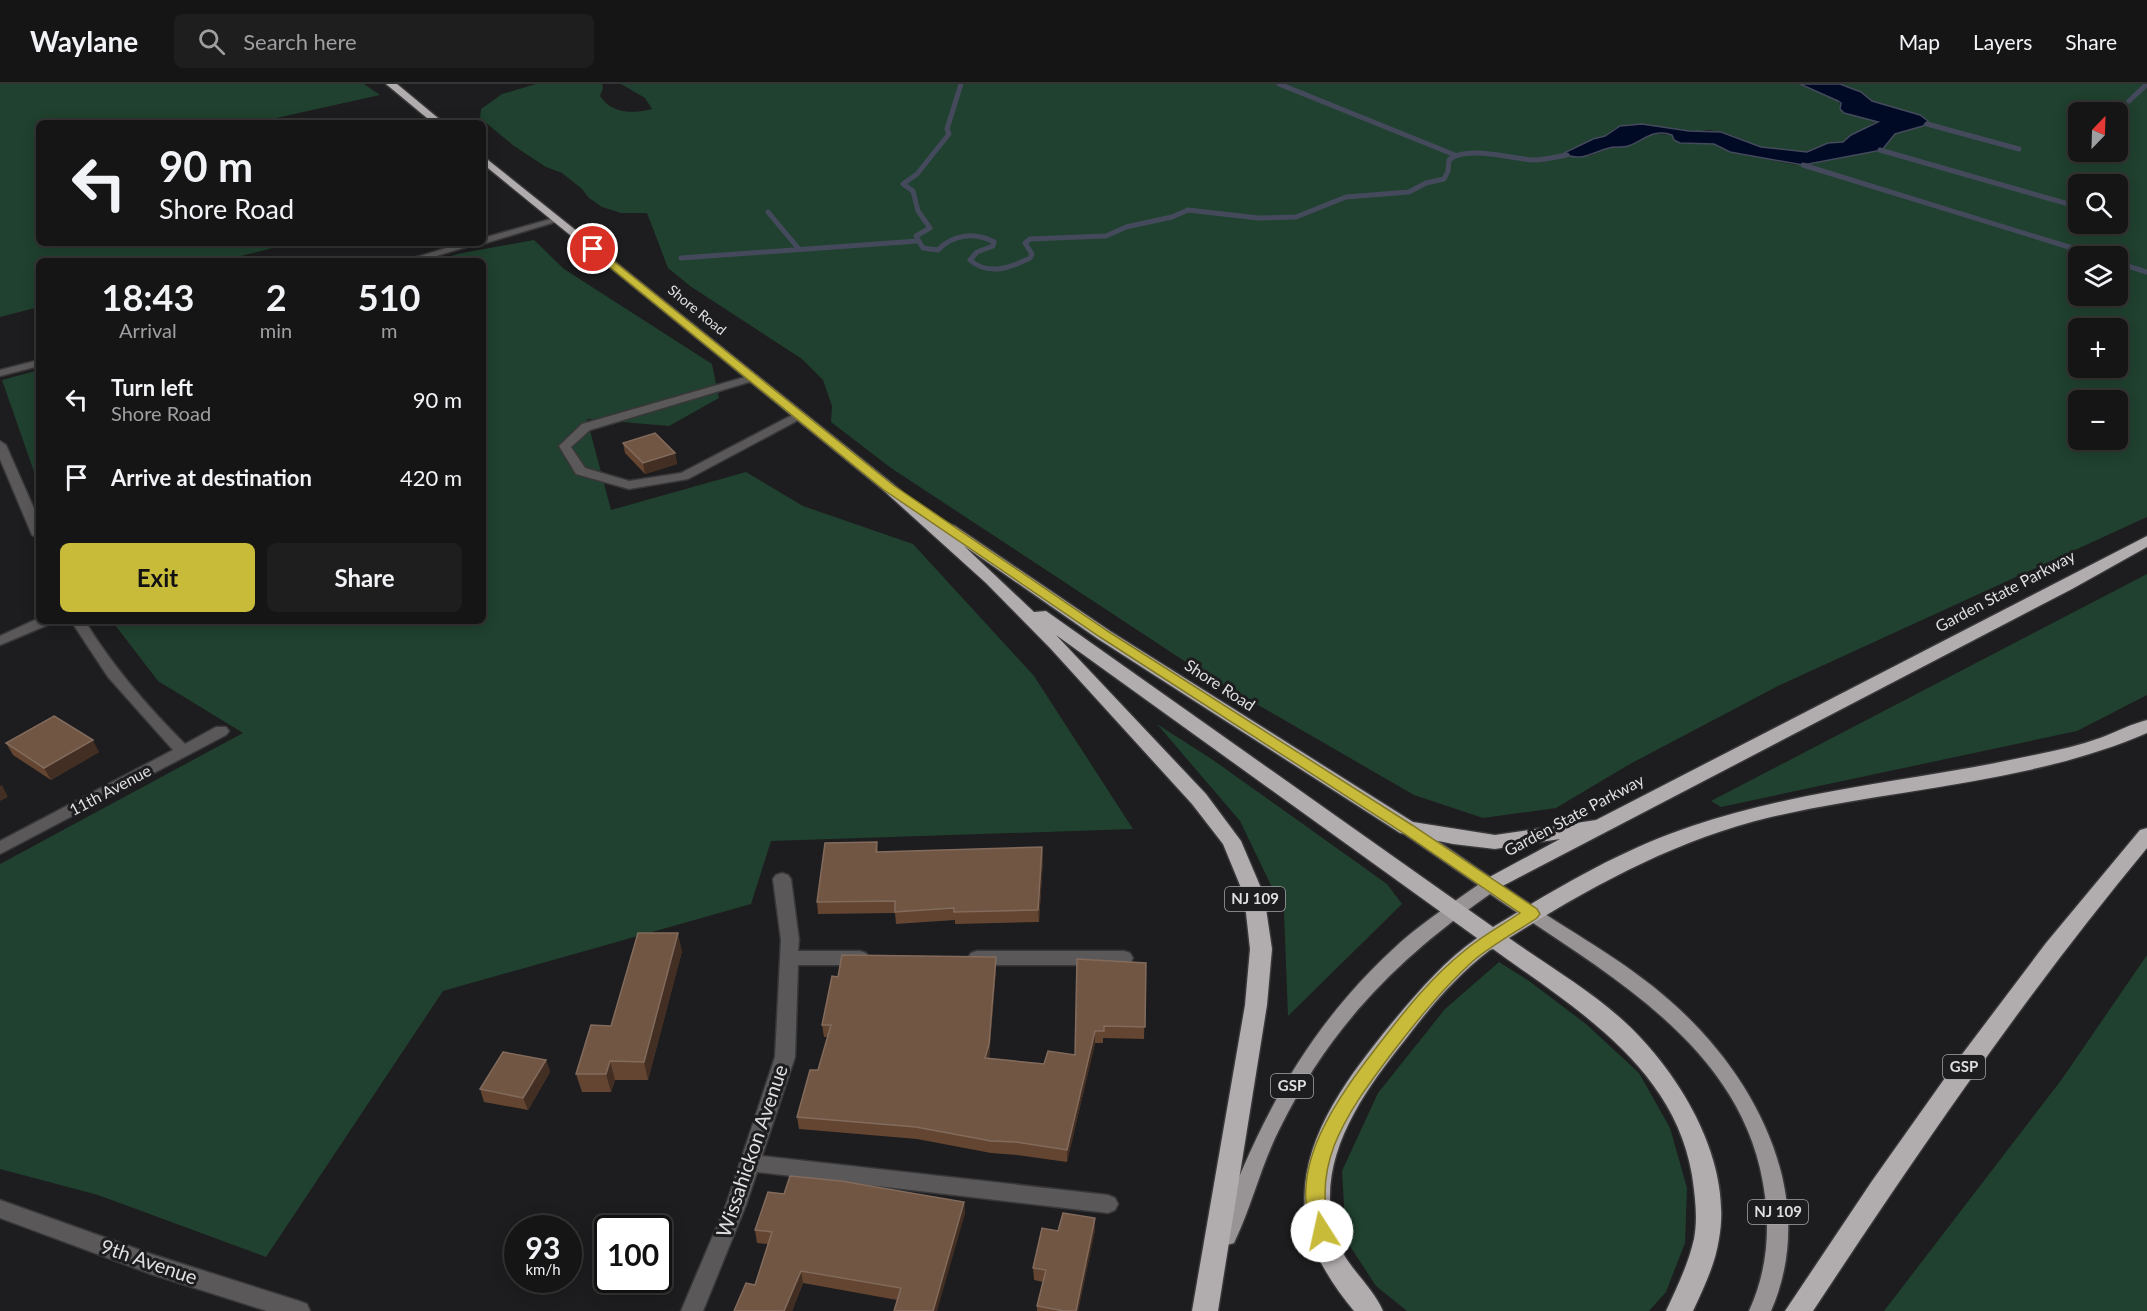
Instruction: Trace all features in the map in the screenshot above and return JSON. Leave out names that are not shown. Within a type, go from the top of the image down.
[{"type":"highway","points":[[391,84],[435,120]]},
{"type":"highway","name":"Shore Road","points":[[486,161],[888,487],[992,580]]},
{"type":"highway","name":"Shore Road","points":[[888,487],[1104,635],[1407,828]]},
{"type":"highway","name":"Garden State Parkway","points":[[1491,885],[1597,827],[1876,685],[2147,541]]},
{"type":"highway","points":[[992,580],[1618,1029],[1658,1073],[1688,1122],[1706,1177],[1709,1231],[1695,1284],[1679,1311]]},
{"type":"highway","name":"NJ 109","points":[[992,580],[1056,644],[1205,806],[1231,841],[1244,865],[1254,895],[1261,949],[1257,996],[1205,1311]]},
{"type":"highway","points":[[1370,1311],[1357,1296],[1338,1266],[1325,1242],[1318,1219],[1315,1191],[1325,1145],[1352,1092],[1417,1007],[1453,970],[1494,938],[1588,879],[1647,849],[1702,828],[1809,802],[2067,754],[2127,735],[2147,726]]},
{"type":"highway","points":[[1407,828],[1496,842],[1597,827]]},
{"type":"highway","name":"GSP","points":[[1798,1311],[1914,1136],[1973,1055],[2026,984],[2147,835]]},
{"type":"main road","name":"Shore Road","points":[[1407,828],[1532,914]]},
{"type":"main road","name":"Garden State Parkway","points":[[1205,1311],[1228,1232],[1253,1162],[1271,1122],[1321,1038],[1392,960],[1453,909],[1491,885]]},
{"type":"main road","name":"NJ 109","points":[[1532,914],[1646,991],[1696,1039],[1718,1064],[1751,1114],[1773,1172],[1779,1233],[1777,1260],[1770,1290],[1760,1311]]},
{"type":"street","points":[[486,240],[557,220]]},
{"type":"street","points":[[420,258],[463,246]]},
{"type":"street","points":[[0,373],[36,364]]},
{"type":"street","points":[[752,378],[586,427],[565,446],[580,471],[629,485],[684,476],[800,416]]},
{"type":"street","points":[[0,446],[36,528]]},
{"type":"street","points":[[0,641],[38,624]]},
{"type":"street","points":[[80,624],[94,650],[133,701],[183,751]]},
{"type":"street","name":"11th Avenue","points":[[0,848],[221,731]]},
{"type":"street","name":"Wissahickon Avenue","points":[[692,1311],[736,1205],[785,1057],[784,1023],[790,940],[782,879]]},
{"type":"street","points":[[789,958],[873,958]]},
{"type":"street","points":[[957,958],[1124,958]]},
{"type":"street","points":[[750,1163],[1108,1204]]},
{"type":"street","name":"9th Avenue","points":[[0,1209],[151,1264],[299,1311]]},
{"type":"green space","points":[[0,84],[364,84],[380,95],[268,120],[36,120],[36,246],[281,246],[233,258],[36,258],[36,308],[0,317]]},
{"type":"green space","points":[[536,84],[602,84],[600,96],[605,102],[623,111],[638,112],[652,109],[645,98],[621,84],[1800,84],[1838,101],[1844,113],[1878,120],[1843,142],[1828,143],[1807,152],[1761,147],[1729,134],[1709,130],[1695,132],[1642,124],[1615,128],[1605,136],[1592,139],[1564,153],[1590,156],[1611,147],[1628,146],[1645,136],[1656,134],[1672,135],[1680,143],[1714,144],[1730,152],[1796,165],[1882,150],[1895,134],[1914,127],[1926,119],[1872,101],[1861,92],[1840,84],[2147,84],[2147,517],[1778,686],[1630,764],[1556,808],[1483,818],[1414,795],[1201,672],[891,468],[831,422],[832,406],[823,380],[802,359],[690,286],[668,268],[647,213],[621,213],[602,207],[562,173],[546,167],[514,146],[486,123],[486,120],[480,118],[481,109],[502,94]]},
{"type":"green space","points":[[534,240],[564,269],[712,364],[719,398],[669,426],[587,419],[611,510],[746,472],[803,506],[913,544],[1034,676],[1133,829],[771,841],[751,904],[443,991],[266,1257],[98,1195],[0,1169],[0,864],[243,733],[158,681],[114,624],[486,624],[486,258],[443,258]]},
{"type":"green space","points":[[36,371],[36,477],[2,380]]},
{"type":"green space","points":[[2147,574],[2147,695],[2077,731],[1721,807],[1711,801]]},
{"type":"green space","points":[[1157,724],[1213,760],[1387,884],[1402,904],[1288,1016],[1284,912],[1240,821]]},
{"type":"green space","points":[[2147,955],[2147,1311],[1884,1311],[2062,1079]]},
{"type":"green space","points":[[1499,962],[1529,981],[1586,1024],[1639,1073],[1670,1128],[1687,1188],[1685,1243],[1666,1292],[1649,1311],[1407,1311],[1376,1286],[1346,1240],[1342,1171],[1378,1093],[1445,1009]]},
{"type":"water","points":[[1800,84],[1840,84],[1861,92],[1872,101],[1920,115],[1928,121],[1923,126],[1895,134],[1882,150],[1803,165],[1730,152],[1714,144],[1680,143],[1674,140],[1672,135],[1665,133],[1654,134],[1628,146],[1611,147],[1581,157],[1564,153],[1593,139],[1605,136],[1620,126],[1642,124],[1689,131],[1721,132],[1761,147],[1807,152],[1828,143],[1843,142],[1851,135],[1878,122],[1844,113],[1838,101]]},
{"type":"building","points":[[655,433],[675,453],[643,463],[623,443]]},
{"type":"building","points":[[54,716],[93,740],[44,768],[6,743]]},
{"type":"building","points":[[877,842],[876,852],[1042,847],[1038,910],[954,912],[954,908],[895,912],[895,901],[817,902],[825,843]]},
{"type":"building","points":[[638,933],[678,933],[644,1062],[610,1061],[606,1074],[576,1074],[591,1025],[611,1026]]},
{"type":"building","points":[[842,955],[996,957],[989,1044],[985,1058],[1044,1064],[1048,1051],[1075,1055],[1077,959],[1146,963],[1145,1027],[1104,1026],[1104,1031],[1095,1031],[1067,1150],[1016,1142],[991,1141],[916,1127],[797,1117],[810,1070],[818,1070],[831,1025],[822,1025],[832,976],[838,977]]},
{"type":"building","points":[[503,1052],[546,1060],[523,1098],[480,1089]]},
{"type":"building","points":[[790,1176],[841,1181],[964,1202],[933,1311],[894,1311],[901,1288],[801,1271],[784,1311],[734,1311],[746,1283],[755,1285],[772,1232],[755,1230],[768,1192],[784,1194]]},
{"type":"building","points":[[1063,1213],[1095,1218],[1076,1311],[1037,1306],[1046,1270],[1033,1268],[1042,1228],[1058,1231]]},
{"type":"waterway","points":[[961,84],[947,129],[949,134],[917,174],[903,184],[913,191],[918,211],[930,228],[916,236],[923,248],[938,250],[950,241],[965,236],[987,239],[994,242],[993,246],[977,252],[970,260],[984,268],[992,269],[1015,265],[1030,258],[1032,254],[1025,243],[1030,239],[1106,236],[1126,227],[1172,217],[1188,210],[1258,218],[1296,217],[1346,197],[1409,192],[1426,183],[1444,179],[1448,171],[1449,160],[1457,156],[1478,153],[1534,160],[1567,155]]},
{"type":"waterway","points":[[1279,84],[1455,155]]},
{"type":"waterway","points":[[2129,101],[2147,84]]},
{"type":"waterway","points":[[1927,124],[2019,149]]},
{"type":"waterway","points":[[1880,150],[2068,204]]},
{"type":"waterway","points":[[1803,165],[2068,247]]},
{"type":"waterway","points":[[768,212],[798,248]]},
{"type":"waterway","points":[[681,258],[918,241]]},
{"type":"waterway","points":[[2128,266],[2147,272]]},
{"type":"route","points":[[593,249],[888,487],[1104,635],[1407,828],[1532,914],[1470,954],[1453,970],[1417,1007],[1352,1092],[1325,1145],[1318,1168],[1315,1191],[1318,1219],[1322,1231]]}]
